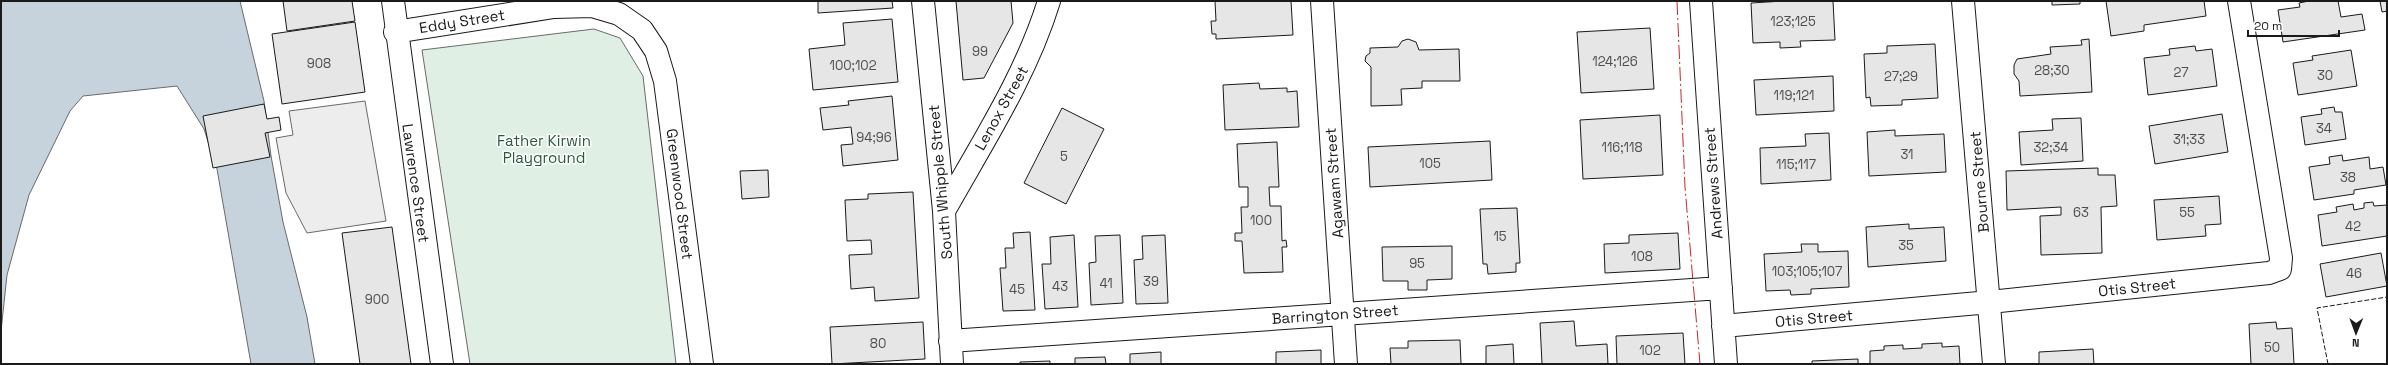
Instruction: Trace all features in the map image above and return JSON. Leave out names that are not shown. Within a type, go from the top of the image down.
[{"type":"street","name":"Lawrence Street","points":[[393,1],[395,32],[442,364]]},
{"type":"street","name":"South Whipple Street","points":[[923,1],[944,211],[952,364]]},
{"type":"street","name":"Lenox Street","points":[[944,211],[1021,72],[1038,36],[1049,1]]},
{"type":"street","name":"Agawam Street","points":[[1322,1],[1346,364]]},
{"type":"street","name":"Andrews Street","points":[[1701,1],[1726,364]]},
{"type":"street","name":"Bourne Street","points":[[1963,1],[1990,302],[1994,364]]},
{"type":"street","name":"Otis Street","points":[[1723,326],[1990,302],[2261,274],[2280,269],[2281,258],[2239,1]]},
{"type":"street","name":"Eddy Street","points":[[395,32],[554,7],[592,6],[619,14],[642,30]]},
{"type":"street","name":"Greenwood Street","points":[[642,30],[656,51],[665,81],[702,364]]},
{"type":"street","name":"Barrington Street","points":[[950,341],[1721,288]]},
{"type":"green space","name":"Father Kirwin Playground","points":[[594,29],[620,38],[643,76],[676,364],[470,364],[422,50]]},
{"type":"shaded area","points":[[1,1],[240,1],[264,101],[271,156],[283,222],[307,317],[315,364],[251,364],[217,169],[204,129],[177,86],[83,96],[70,111],[29,195],[7,275],[1,331]]},
{"type":"shaded area","points":[[365,101],[386,221],[307,233],[286,193],[276,138],[293,135],[289,111]]},
{"type":"building","points":[[283,1],[352,1],[355,21],[287,31]]},
{"type":"building","points":[[818,1],[892,1],[893,8],[818,13]]},
{"type":"building","points":[[956,1],[1011,1],[1013,23],[984,78],[963,80]]},
{"type":"building","points":[[1215,1],[1291,1],[1293,35],[1216,39],[1216,34],[1212,34],[1211,21],[1216,21]]},
{"type":"building","points":[[1833,1],[1835,40],[1800,41],[1801,47],[1780,48],[1780,42],[1753,43],[1751,3]]},
{"type":"building","points":[[2052,1],[2080,1],[2080,4],[2052,5]]},
{"type":"building","points":[[2106,1],[2204,1],[2206,16],[2144,25],[2144,31],[2111,36]]},
{"type":"building","points":[[2309,1],[2338,1],[2341,17],[2362,14],[2365,30],[2283,42],[2278,10],[2300,7],[2299,3]]},
{"type":"building","points":[[2380,1],[2387,1],[2387,11],[2382,12]]},
{"type":"building","points":[[892,19],[898,82],[813,90],[809,49],[845,45],[843,23]]},
{"type":"building","points":[[355,22],[365,92],[282,104],[272,34]]},
{"type":"building","points":[[1650,28],[1654,89],[1581,93],[1577,32]]},
{"type":"building","points":[[1408,39],[1416,42],[1419,50],[1459,49],[1460,81],[1422,81],[1422,88],[1401,89],[1402,105],[1371,106],[1371,67],[1365,61],[1366,56],[1370,53],[1370,48],[1398,47],[1402,41]]},
{"type":"building","points":[[2089,39],[2092,92],[2020,96],[2019,81],[2014,74],[2014,65],[2017,59],[2051,54],[2050,47],[2082,45],[2081,40]]},
{"type":"building","points":[[1935,44],[1938,98],[1902,100],[1902,105],[1871,106],[1870,97],[1866,98],[1864,54],[1887,53],[1887,46]]},
{"type":"building","points":[[2195,46],[2196,51],[2212,49],[2217,86],[2148,95],[2144,58],[2170,55],[2169,49]]},
{"type":"building","points":[[2351,50],[2357,86],[2298,95],[2293,63],[2313,60],[2312,56]]},
{"type":"building","points":[[1833,76],[1834,111],[1756,115],[1754,80]]},
{"type":"building","points":[[1259,83],[1260,89],[1287,88],[1287,92],[1297,91],[1299,127],[1225,130],[1223,85]]},
{"type":"building","points":[[892,96],[898,160],[843,166],[841,145],[853,144],[851,127],[823,130],[820,108],[849,105],[848,101]]},
{"type":"building","points":[[264,104],[267,119],[279,117],[281,130],[265,133],[270,157],[213,168],[203,116]]},
{"type":"building","points":[[2334,107],[2335,112],[2342,112],[2346,139],[2305,145],[2301,117],[2322,114],[2321,109]]},
{"type":"building","points":[[1062,108],[1104,129],[1066,204],[1024,183]]},
{"type":"building","points":[[2222,114],[2228,152],[2155,164],[2149,126]]},
{"type":"building","points":[[1660,115],[1663,175],[1583,179],[1580,120]]},
{"type":"building","points":[[2081,118],[2083,161],[2021,165],[2019,132],[2053,130],[2052,119]]},
{"type":"building","points":[[1895,130],[1895,136],[1944,134],[1946,172],[1869,176],[1867,132]]},
{"type":"building","points":[[1829,133],[1831,180],[1761,184],[1760,148],[1806,146],[1805,134]]},
{"type":"building","points":[[1490,141],[1492,180],[1370,187],[1368,147]]},
{"type":"building","points":[[1277,142],[1279,187],[1269,187],[1270,206],[1281,206],[1282,241],[1286,240],[1287,247],[1282,247],[1283,272],[1244,273],[1242,241],[1235,241],[1235,233],[1242,233],[1241,207],[1248,207],[1248,187],[1239,187],[1237,144]]},
{"type":"building","points":[[2342,155],[2343,161],[2369,157],[2370,169],[2383,167],[2386,185],[2354,190],[2354,194],[2314,200],[2309,167],[2330,164],[2329,157]]},
{"type":"building","points":[[2098,168],[2098,175],[2115,175],[2117,206],[2101,207],[2102,253],[2041,255],[2040,216],[2061,215],[2061,207],[2007,210],[2006,171]]},
{"type":"building","points":[[768,170],[769,197],[742,199],[740,171]]},
{"type":"building","points":[[913,192],[919,298],[875,301],[874,287],[851,289],[849,255],[872,254],[871,240],[847,241],[845,200],[868,199],[868,194]]},
{"type":"building","points":[[2219,196],[2221,224],[2205,225],[2206,236],[2157,240],[2154,200]]},
{"type":"building","points":[[2373,202],[2374,206],[2387,205],[2387,236],[2322,246],[2318,215],[2337,212],[2336,207],[2353,204],[2354,210],[2364,208],[2364,203]]},
{"type":"building","points":[[1517,208],[1520,263],[1516,263],[1516,272],[1488,274],[1487,264],[1483,264],[1480,209]]},
{"type":"building","points":[[1909,224],[1909,229],[1944,227],[1946,261],[1868,267],[1866,227]]},
{"type":"building","points":[[392,227],[411,364],[360,364],[342,233]]},
{"type":"building","points":[[1030,232],[1035,310],[1003,311],[1000,268],[1006,268],[1005,248],[1014,248],[1013,233]]},
{"type":"building","points":[[1678,233],[1680,269],[1605,273],[1604,244],[1629,243],[1629,235]]},
{"type":"building","points":[[1074,235],[1078,307],[1045,309],[1042,264],[1051,264],[1050,237]]},
{"type":"building","points":[[1120,235],[1123,303],[1091,305],[1089,263],[1096,262],[1095,236]]},
{"type":"building","points":[[1165,235],[1168,303],[1136,304],[1134,260],[1143,259],[1142,236]]},
{"type":"building","points":[[1801,244],[1818,244],[1818,252],[1848,251],[1849,287],[1811,289],[1811,294],[1791,295],[1790,290],[1766,291],[1764,254],[1802,252]]},
{"type":"building","points":[[1452,246],[1452,279],[1427,280],[1427,290],[1408,290],[1408,281],[1383,281],[1382,247]]},
{"type":"building","points":[[2381,253],[2387,286],[2326,297],[2320,264]]},
{"type":"building","points":[[1574,321],[1576,346],[1607,344],[1608,364],[1542,364],[1540,323]]},
{"type":"building","points":[[923,322],[925,359],[832,364],[830,327]]},
{"type":"building","points":[[2276,322],[2277,329],[2292,328],[2294,364],[2251,364],[2249,324]]},
{"type":"building","points":[[1683,333],[1685,364],[1617,364],[1616,336]]},
{"type":"building","points":[[1460,340],[1461,364],[1391,364],[1390,348],[1408,348],[1408,341]]},
{"type":"building","points":[[1942,343],[1942,347],[1959,346],[1960,364],[1870,364],[1870,351],[1884,350],[1884,346],[1903,345],[1903,349],[1922,348],[1922,344]]},
{"type":"building","points":[[1513,344],[1514,364],[1486,364],[1486,346]]},
{"type":"building","points":[[2093,349],[2094,364],[2039,364],[2039,352]]},
{"type":"building","points":[[1321,350],[1321,364],[1276,364],[1276,352]]},
{"type":"building","points":[[1161,352],[1161,364],[1130,364],[1130,354]]},
{"type":"building","points":[[1105,357],[1106,364],[1075,364],[1075,358]]},
{"type":"building","points":[[1858,359],[1858,364],[1812,364],[1812,361]]},
{"type":"building","points":[[1050,361],[1050,364],[1020,364],[1020,362]]},
{"type":"fence","points":[[2328,364],[2317,308],[2387,297]]},
{"type":"power","points":[[1677,1],[1685,187],[1700,364]]}]
